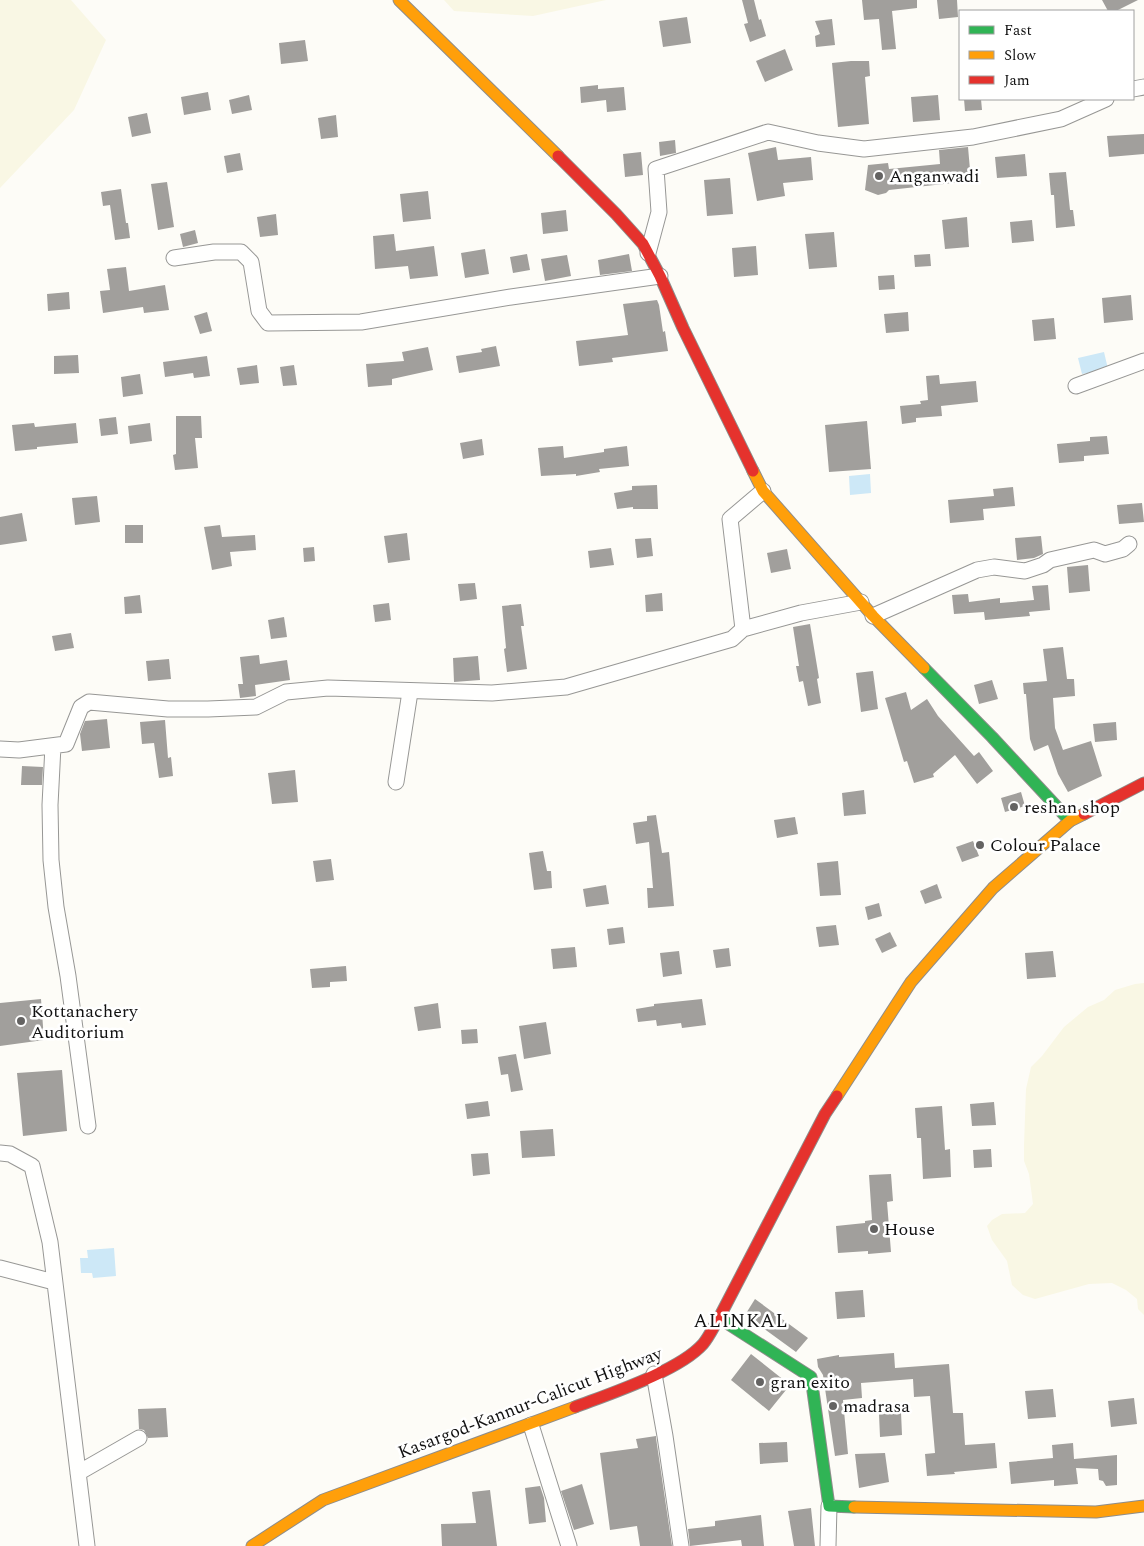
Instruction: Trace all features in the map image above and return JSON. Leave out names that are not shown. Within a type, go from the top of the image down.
[{"type":"main road","points":[[399,0],[616,214],[643,244],[660,276],[682,328],[763,491],[873,616],[992,737],[1070,821]]},
{"type":"main road","name":"Kasargod-Kannur-Calicut Highway","points":[[252,1546],[324,1500],[531,1425],[654,1374],[687,1358],[703,1344],[719,1318],[825,1114],[911,982],[993,888],[1070,821],[1144,783]]},
{"type":"main road","points":[[719,1318],[811,1377],[829,1506],[1096,1512],[1144,1506]]},
{"type":"street","points":[[648,252],[659,212],[656,169],[768,132],[818,144],[864,149],[973,137],[1061,119],[1104,100]]},
{"type":"street","points":[[174,258],[214,252],[241,252],[251,262],[259,310],[268,323],[361,322],[511,297],[660,276]]},
{"type":"street","points":[[1076,386],[1144,361]]},
{"type":"street","points":[[743,629],[730,519],[763,491]]},
{"type":"street","points":[[873,616],[977,570],[994,567],[1024,571],[1043,565],[1050,560],[1094,550],[1105,554],[1123,549],[1129,544]]},
{"type":"street","points":[[0,749],[19,750],[66,744],[81,707],[89,702],[168,709],[208,709],[256,707],[286,692],[328,688],[492,693],[566,687],[732,639],[743,629],[801,613],[860,602]]},
{"type":"street","points":[[396,782],[410,692]]},
{"type":"street","points":[[53,746],[50,805],[51,860],[56,907],[71,995],[88,1126]]},
{"type":"street","points":[[0,1153],[10,1154],[32,1166],[50,1242],[87,1546]]},
{"type":"street","points":[[0,1268],[54,1282]]},
{"type":"street","points":[[654,1374],[681,1546]]},
{"type":"street","points":[[531,1425],[569,1546]]},
{"type":"street","points":[[78,1474],[140,1438]]},
{"type":"street","points":[[828,1546],[829,1506]]},
{"type":"shaded area","points":[[0,0],[71,0],[106,40],[74,110],[0,188]]},
{"type":"shaded area","points":[[444,0],[606,0],[533,16],[454,11]]},
{"type":"shaded area","points":[[1144,983],[1144,1315],[1138,1309],[1137,1299],[1126,1290],[1112,1283],[1089,1284],[1035,1299],[1023,1295],[1012,1285],[1007,1261],[992,1240],[987,1226],[992,1220],[1002,1214],[1025,1213],[1033,1204],[1029,1174],[1024,1161],[1026,1089],[1031,1067],[1064,1027],[1088,1007],[1104,1000],[1115,990]]},
{"type":"water","points":[[1104,352],[1108,369],[1082,374],[1078,358]]},
{"type":"water","points":[[870,474],[871,493],[850,495],[849,476]]},
{"type":"water","points":[[114,1248],[116,1276],[93,1278],[92,1273],[81,1273],[80,1258],[88,1258],[87,1250]]},
{"type":"building","points":[[742,0],[754,0],[759,20],[761,19],[766,36],[750,42],[744,24],[748,23]]},
{"type":"building","points":[[862,0],[917,0],[917,8],[892,11],[896,49],[882,50],[879,19],[864,20]]},
{"type":"building","points":[[937,0],[957,0],[958,17],[939,19]]},
{"type":"building","points":[[1102,0],[1138,0],[1118,10],[1107,10]]},
{"type":"building","points":[[687,17],[691,43],[663,47],[659,21]]},
{"type":"building","points":[[832,19],[835,45],[816,47],[815,36],[820,34],[815,21]]},
{"type":"building","points":[[305,40],[308,61],[281,64],[279,43]]},
{"type":"building","points":[[785,49],[793,70],[765,82],[756,61]]},
{"type":"building","points":[[869,61],[870,76],[865,77],[869,124],[838,127],[832,63]]},
{"type":"building","points":[[598,85],[598,89],[624,87],[626,110],[607,112],[606,100],[581,103],[580,87]]},
{"type":"building","points":[[208,92],[211,110],[184,115],[181,97]]},
{"type":"building","points":[[249,95],[252,110],[232,114],[229,100]]},
{"type":"building","points":[[938,95],[940,120],[913,122],[911,97]]},
{"type":"building","points":[[964,100],[981,100],[982,110],[965,111]]},
{"type":"building","points":[[147,113],[151,133],[132,137],[128,117]]},
{"type":"building","points":[[336,115],[338,137],[321,139],[318,118]]},
{"type":"building","points":[[1144,134],[1144,154],[1109,157],[1107,136]]},
{"type":"building","points":[[675,140],[676,153],[660,156],[659,142]]},
{"type":"building","points":[[776,147],[778,160],[811,157],[813,180],[783,183],[785,196],[757,201],[748,153]]},
{"type":"building","points":[[968,147],[971,181],[889,190],[878,195],[865,190],[868,165],[888,163],[889,169],[940,164],[939,150]]},
{"type":"building","points":[[641,152],[643,175],[625,177],[623,154]]},
{"type":"building","points":[[240,153],[243,170],[227,173],[224,156]]},
{"type":"building","points":[[1025,154],[1027,176],[997,178],[995,157]]},
{"type":"building","points":[[1066,172],[1070,210],[1073,210],[1075,226],[1056,228],[1054,195],[1051,195],[1049,173]]},
{"type":"building","points":[[730,178],[733,214],[707,216],[704,180]]},
{"type":"building","points":[[167,182],[174,227],[158,230],[151,184]]},
{"type":"building","points":[[121,189],[130,238],[115,240],[110,205],[103,206],[101,192]]},
{"type":"building","points":[[428,191],[431,219],[403,222],[400,194]]},
{"type":"building","points":[[566,210],[568,231],[543,234],[541,213]]},
{"type":"building","points":[[276,214],[278,235],[260,237],[257,217]]},
{"type":"building","points":[[967,217],[969,247],[945,249],[942,220]]},
{"type":"building","points":[[1032,220],[1034,241],[1012,243],[1010,222]]},
{"type":"building","points":[[195,230],[198,243],[183,247],[180,234]]},
{"type":"building","points":[[834,232],[837,267],[809,269],[805,234]]},
{"type":"building","points":[[394,234],[396,251],[434,246],[438,276],[410,279],[408,266],[375,269],[373,236]]},
{"type":"building","points":[[756,246],[758,275],[734,277],[732,248]]},
{"type":"building","points":[[485,249],[489,274],[465,278],[461,253]]},
{"type":"building","points":[[527,254],[530,270],[513,273],[510,257]]},
{"type":"building","points":[[629,254],[632,271],[600,275],[598,260]]},
{"type":"building","points":[[930,254],[931,266],[915,267],[914,255]]},
{"type":"building","points":[[567,255],[571,276],[545,281],[541,259]]},
{"type":"building","points":[[126,267],[129,291],[165,285],[169,310],[144,313],[143,307],[103,313],[100,291],[110,290],[107,269]]},
{"type":"building","points":[[894,275],[895,289],[879,290],[878,276]]},
{"type":"building","points":[[69,292],[70,309],[48,311],[47,294]]},
{"type":"building","points":[[1131,295],[1133,320],[1104,323],[1102,298]]},
{"type":"building","points":[[657,300],[668,351],[612,358],[613,362],[579,366],[576,341],[628,335],[623,304]]},
{"type":"building","points":[[207,312],[212,331],[200,334],[194,316]]},
{"type":"building","points":[[908,312],[909,331],[886,333],[884,314]]},
{"type":"building","points":[[1054,318],[1056,339],[1034,341],[1032,320]]},
{"type":"building","points":[[496,346],[500,366],[459,373],[456,356],[482,352],[481,349]]},
{"type":"building","points":[[428,347],[433,370],[392,379],[392,385],[368,387],[366,364],[404,361],[402,352]]},
{"type":"building","points":[[78,355],[79,373],[54,374],[54,356]]},
{"type":"building","points":[[207,356],[210,376],[194,378],[193,373],[165,377],[163,362]]},
{"type":"building","points":[[257,365],[259,383],[240,385],[237,368]]},
{"type":"building","points":[[294,365],[297,385],[283,386],[280,367]]},
{"type":"building","points":[[140,374],[143,394],[123,397],[121,377]]},
{"type":"building","points":[[939,375],[940,384],[976,381],[978,402],[941,406],[942,416],[916,418],[916,422],[902,424],[900,406],[921,404],[920,401],[928,400],[926,376]]},
{"type":"building","points":[[176,416],[201,416],[202,438],[195,438],[198,468],[175,470],[173,455],[176,454]]},
{"type":"building","points":[[116,417],[118,434],[101,436],[99,419]]},
{"type":"building","points":[[867,421],[871,469],[829,472],[825,425]]},
{"type":"building","points":[[34,423],[35,427],[76,423],[78,443],[15,451],[12,425]]},
{"type":"building","points":[[150,423],[152,441],[130,444],[128,426]]},
{"type":"building","points":[[1107,436],[1109,454],[1084,456],[1084,461],[1059,463],[1057,444],[1090,441],[1090,437]]},
{"type":"building","points":[[482,439],[484,455],[463,459],[460,443]]},
{"type":"building","points":[[563,446],[564,458],[604,452],[604,449],[627,446],[629,466],[599,469],[600,472],[576,476],[576,474],[541,476],[538,448]]},
{"type":"building","points":[[657,485],[658,509],[633,509],[633,507],[617,509],[614,493],[632,490],[632,486]]},
{"type":"building","points":[[1013,487],[1015,506],[983,509],[984,520],[950,523],[948,500],[994,496],[993,489]]},
{"type":"building","points":[[97,496],[100,522],[75,525],[72,498]]},
{"type":"building","points":[[1142,503],[1144,522],[1119,524],[1117,505]]},
{"type":"building","points":[[22,513],[27,541],[0,545],[0,517]]},
{"type":"building","points":[[125,525],[143,525],[143,543],[125,543]]},
{"type":"building","points":[[220,525],[222,537],[255,535],[256,550],[230,552],[232,566],[212,570],[204,527]]},
{"type":"building","points":[[407,533],[410,560],[388,563],[384,536]]},
{"type":"building","points":[[1041,536],[1043,554],[1034,558],[1017,560],[1015,538]]},
{"type":"building","points":[[651,538],[653,556],[637,558],[635,539]]},
{"type":"building","points":[[314,547],[315,561],[304,562],[303,548]]},
{"type":"building","points":[[611,548],[614,565],[590,568],[588,551]]},
{"type":"building","points":[[787,549],[791,569],[771,573],[767,553]]},
{"type":"building","points":[[1088,565],[1090,591],[1069,593],[1067,567]]},
{"type":"building","points":[[475,583],[477,599],[460,601],[458,584]]},
{"type":"building","points":[[1048,585],[1050,610],[1029,612],[1030,616],[985,620],[984,612],[954,614],[952,595],[968,594],[969,602],[1000,598],[1000,603],[1034,600],[1032,586]]},
{"type":"building","points":[[662,593],[663,611],[646,612],[645,595]]},
{"type":"building","points":[[140,595],[142,613],[125,614],[124,597]]},
{"type":"building","points":[[389,603],[391,620],[375,622],[373,605]]},
{"type":"building","points":[[521,604],[524,626],[521,626],[527,669],[507,672],[502,606]]},
{"type":"building","points":[[284,617],[287,637],[271,639],[268,620]]},
{"type":"building","points":[[810,624],[821,703],[808,706],[803,681],[799,682],[796,666],[799,666],[793,627]]},
{"type":"building","points":[[71,633],[74,648],[55,651],[52,636]]},
{"type":"building","points":[[1063,647],[1067,679],[1074,679],[1075,696],[1053,698],[1055,728],[1063,750],[1091,741],[1102,776],[1068,792],[1058,774],[1048,745],[1034,751],[1030,739],[1026,694],[1024,694],[1023,683],[1047,681],[1043,649]]},
{"type":"building","points":[[259,655],[260,664],[287,660],[290,680],[255,685],[256,696],[240,698],[238,684],[243,684],[240,657]]},
{"type":"building","points":[[478,656],[480,680],[454,682],[453,658]]},
{"type":"building","points":[[169,659],[171,679],[148,681],[146,661]]},
{"type":"building","points":[[873,671],[878,709],[861,712],[856,673]]},
{"type":"building","points":[[992,680],[998,699],[979,704],[974,685]]},
{"type":"building","points":[[906,692],[911,710],[927,699],[938,716],[974,756],[979,752],[993,771],[977,784],[955,755],[933,774],[934,777],[914,783],[907,761],[904,762],[885,698]]},
{"type":"building","points":[[107,719],[110,748],[82,751],[80,734],[85,721]]},
{"type":"building","points":[[165,720],[168,758],[171,757],[173,776],[159,778],[154,743],[142,744],[140,722]]},
{"type":"building","points":[[1116,722],[1117,740],[1095,742],[1093,724]]},
{"type":"building","points":[[22,766],[43,767],[42,785],[21,785]]},
{"type":"building","points":[[295,770],[298,802],[272,804],[268,773]]},
{"type":"building","points":[[864,790],[866,814],[844,816],[842,793]]},
{"type":"building","points":[[1021,792],[1025,806],[1005,812],[1001,798]]},
{"type":"building","points":[[656,815],[662,853],[669,852],[674,906],[648,908],[647,888],[653,888],[649,842],[636,844],[633,823],[647,821],[647,816]]},
{"type":"building","points":[[795,817],[798,834],[777,838],[774,820]]},
{"type":"building","points":[[973,841],[979,856],[962,862],[956,847]]},
{"type":"building","points":[[543,851],[547,871],[551,871],[552,888],[534,890],[529,853]]},
{"type":"building","points":[[331,859],[334,880],[316,882],[313,861]]},
{"type":"building","points":[[838,861],[841,895],[820,896],[817,863]]},
{"type":"building","points":[[937,884],[942,898],[925,904],[920,891]]},
{"type":"building","points":[[606,885],[609,904],[586,907],[583,889]]},
{"type":"building","points":[[879,903],[882,916],[868,920],[865,907]]},
{"type":"building","points":[[836,925],[839,945],[819,947],[816,927]]},
{"type":"building","points":[[623,927],[625,943],[609,945],[607,929]]},
{"type":"building","points":[[890,932],[897,946],[882,953],[875,939]]},
{"type":"building","points":[[575,947],[577,967],[553,969],[551,949]]},
{"type":"building","points":[[729,948],[731,966],[716,968],[713,950]]},
{"type":"building","points":[[679,951],[682,974],[663,977],[660,953]]},
{"type":"building","points":[[1053,951],[1056,977],[1027,979],[1025,953]]},
{"type":"building","points":[[346,966],[347,981],[330,982],[330,987],[312,988],[310,969]]},
{"type":"building","name":"Kottanachery Auditorium","points":[[41,999],[44,1040],[0,1046],[0,1003]]},
{"type":"building","points":[[702,999],[706,1025],[682,1028],[681,1023],[657,1026],[656,1020],[638,1022],[636,1009],[654,1006],[654,1004]]},
{"type":"building","points":[[438,1003],[441,1028],[418,1031],[414,1007]]},
{"type":"building","points":[[546,1022],[551,1054],[524,1059],[519,1026]]},
{"type":"building","points":[[477,1029],[478,1043],[462,1044],[461,1030]]},
{"type":"building","points":[[516,1054],[523,1090],[511,1092],[508,1074],[501,1075],[498,1057]]},
{"type":"building","points":[[62,1070],[67,1131],[23,1136],[17,1073]]},
{"type":"building","points":[[488,1101],[490,1116],[467,1119],[465,1104]]},
{"type":"building","points":[[994,1102],[996,1125],[972,1126],[970,1104]]},
{"type":"building","points":[[942,1106],[945,1150],[950,1149],[951,1177],[923,1179],[921,1138],[917,1138],[915,1108]]},
{"type":"building","points":[[553,1129],[555,1156],[522,1158],[520,1131]]},
{"type":"building","points":[[991,1149],[992,1167],[974,1168],[973,1150]]},
{"type":"building","points":[[488,1153],[490,1174],[473,1176],[471,1154]]},
{"type":"building","points":[[891,1174],[893,1201],[887,1202],[891,1252],[868,1254],[868,1251],[838,1253],[836,1226],[865,1223],[865,1221],[872,1220],[869,1175]]},
{"type":"building","points":[[863,1290],[865,1317],[837,1319],[835,1292]]},
{"type":"building","points":[[755,1299],[808,1338],[796,1352],[745,1315]]},
{"type":"building","points":[[894,1353],[895,1368],[949,1364],[953,1413],[963,1413],[965,1445],[995,1443],[997,1468],[927,1476],[925,1454],[935,1453],[930,1396],[914,1397],[913,1379],[861,1383],[862,1398],[843,1400],[848,1454],[835,1456],[823,1375],[818,1367],[817,1359],[839,1355],[839,1357]]},
{"type":"building","name":"gran exito","points":[[751,1354],[790,1385],[769,1411],[731,1380]]},
{"type":"building","points":[[1053,1389],[1056,1417],[1028,1419],[1025,1391]]},
{"type":"building","points":[[1134,1398],[1137,1424],[1111,1427],[1108,1401]]},
{"type":"building","points":[[166,1408],[168,1437],[148,1438],[144,1430],[139,1429],[138,1409]]},
{"type":"building","points":[[901,1412],[902,1435],[880,1437],[879,1414]]},
{"type":"building","points":[[656,1436],[672,1546],[640,1546],[637,1526],[610,1530],[600,1453],[638,1448],[636,1439]]},
{"type":"building","points":[[787,1442],[788,1462],[760,1464],[759,1443]]},
{"type":"building","points":[[1073,1443],[1074,1459],[1117,1455],[1117,1485],[1106,1486],[1103,1481],[1099,1480],[1098,1469],[1076,1468],[1078,1484],[1054,1486],[1054,1480],[1011,1484],[1009,1462],[1053,1458],[1052,1445]]},
{"type":"building","points":[[885,1453],[889,1482],[859,1488],[855,1454]]},
{"type":"building","points":[[582,1484],[594,1524],[574,1530],[561,1491]]},
{"type":"building","points":[[540,1486],[544,1498],[546,1522],[529,1524],[525,1488]]},
{"type":"building","points":[[490,1490],[497,1546],[442,1546],[441,1524],[476,1523],[472,1492]]},
{"type":"building","points":[[811,1508],[815,1546],[794,1546],[788,1511]]},
{"type":"building","points":[[761,1515],[764,1546],[742,1546],[741,1540],[690,1546],[688,1529],[715,1526],[715,1521]]},
{"type":"traffic: fast","points":[[924,668],[992,737],[1070,821]]},
{"type":"traffic: fast","points":[[719,1318],[811,1377],[829,1506],[854,1507]]},
{"type":"traffic: slow","points":[[399,0],[558,156]]},
{"type":"traffic: slow","points":[[753,471],[763,491],[873,616],[924,668]]},
{"type":"traffic: slow","points":[[837,1096],[911,982],[993,888],[1070,821],[1084,814]]},
{"type":"traffic: slow","points":[[252,1546],[323,1500],[575,1407]]},
{"type":"traffic: slow","points":[[854,1507],[1096,1512],[1144,1506]]},
{"type":"traffic: jam","points":[[558,156],[643,244],[753,471]]},
{"type":"traffic: jam","points":[[1084,814],[1144,783]]},
{"type":"traffic: jam","points":[[575,1407],[643,1381],[678,1363],[703,1344],[719,1318],[825,1114],[837,1096]]},
{"type":"place","name":"Anganwadi","points":[[879,176]]},
{"type":"place","name":"reshan shop","points":[[1014,807]]},
{"type":"place","name":"Colour Palace","points":[[980,845]]},
{"type":"place","name":"Kottanachery Auditorium","points":[[21,1021]]},
{"type":"place","name":"House","points":[[874,1229]]},
{"type":"place","name":"gran exito","points":[[760,1382]]},
{"type":"place","name":"madrasa","points":[[833,1406]]},
{"type":"district","name":"ALINKAL","points":[[741,1321]]}]
